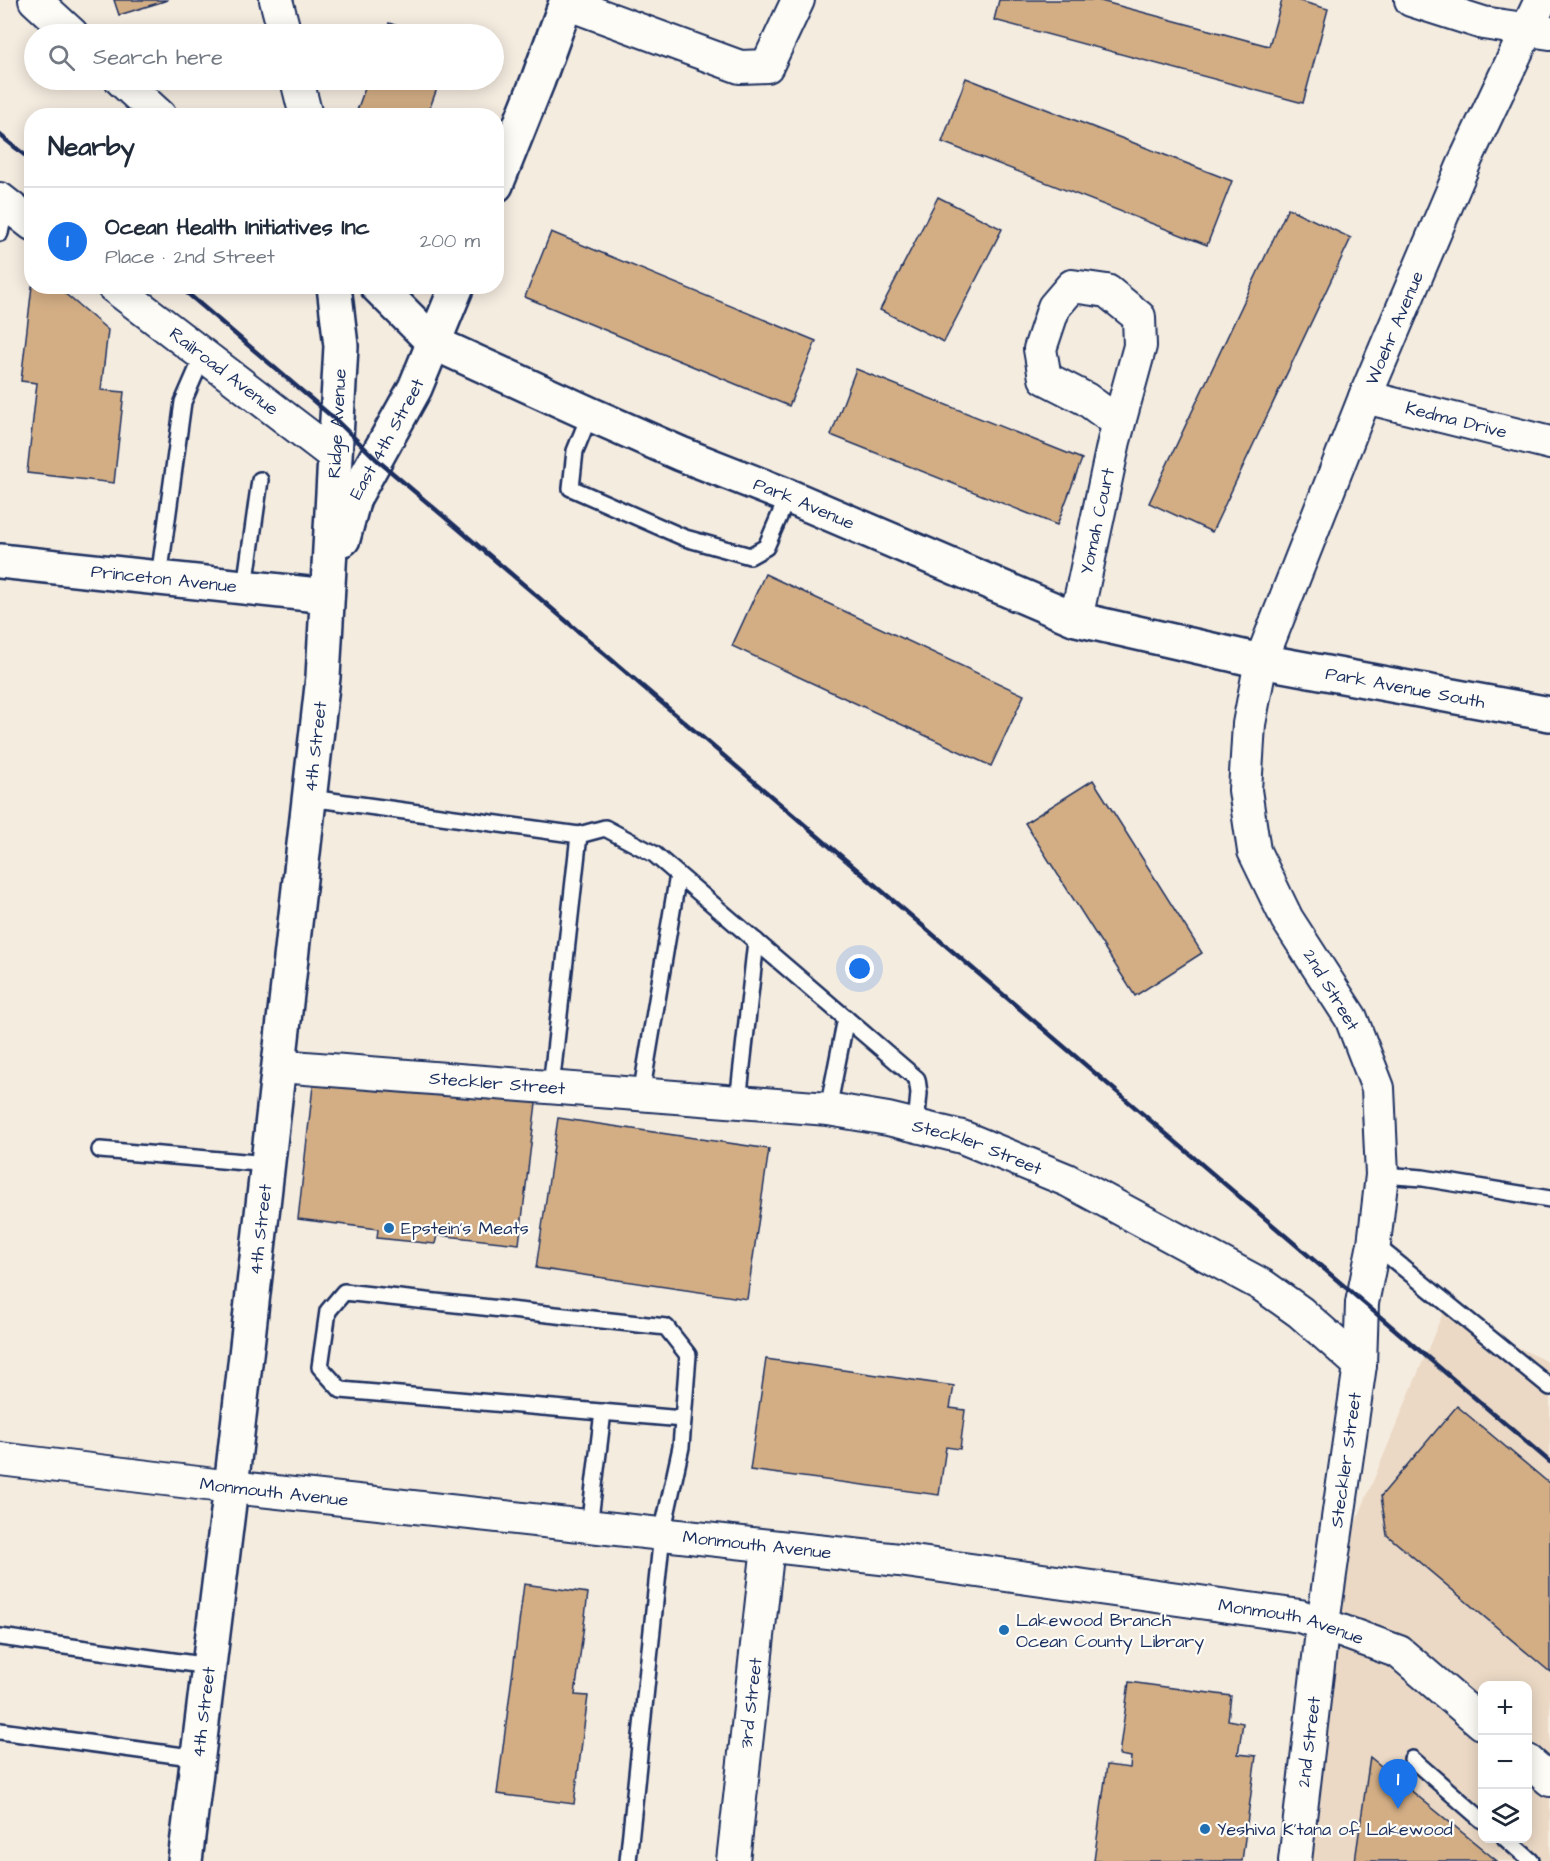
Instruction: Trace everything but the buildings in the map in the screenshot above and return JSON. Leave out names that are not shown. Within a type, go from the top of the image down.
[{"type":"street","points":[[35,0],[61,24]]},
{"type":"street","points":[[276,0],[282,24]]},
{"type":"street","points":[[504,164],[566,2],[740,67],[767,66],[798,0]]},
{"type":"street","points":[[1411,0],[1445,5],[1483,23],[1539,31]]},
{"type":"street","name":"Woehr Avenue","points":[[1261,661],[1365,397],[1466,159],[1539,31],[1541,0]]},
{"type":"street","points":[[132,90],[151,108]]},
{"type":"street","points":[[300,90],[304,108]]},
{"type":"street","points":[[2,212],[24,221]]},
{"type":"street","name":"Railroad Avenue","points":[[123,294],[335,456]]},
{"type":"street","name":"Ridge Avenue","points":[[327,596],[341,346],[335,294]]},
{"type":"street","name":"Park Avenue","points":[[385,294],[434,343],[590,414],[1076,618],[1261,661]]},
{"type":"street","name":"East 4th Street","points":[[327,596],[354,498],[415,388],[454,294]]},
{"type":"street","name":"Kedma Drive","points":[[1365,397],[1550,443]]},
{"type":"street","name":"Yomah Court","points":[[1076,618],[1119,423]]},
{"type":"street","name":"Princeton Avenue","points":[[0,561],[327,596]]},
{"type":"street","name":"4th Street","points":[[185,1861],[280,1066],[323,677],[327,596]]},
{"type":"street","name":"Park Avenue South","points":[[1261,661],[1550,714]]},
{"type":"street","name":"2nd Street","points":[[1261,661],[1249,724],[1245,790],[1254,851],[1287,919],[1351,1018],[1378,1088],[1382,1175],[1374,1244],[1362,1304],[1360,1365]]},
{"type":"street","name":"Steckler Street","points":[[280,1066],[828,1109],[962,1137],[1067,1180],[1262,1285],[1300,1312],[1360,1365],[1323,1623]]},
{"type":"street","name":"Monmouth Avenue","points":[[0,1459],[231,1487],[911,1562],[1300,1616],[1399,1652],[1478,1720]]},
{"type":"street","name":"3rd Street","points":[[733,1861],[768,1546]]},
{"type":"street","name":"2nd Street","points":[[1295,1861],[1323,1623]]},
{"type":"street","points":[[1532,1765],[1550,1780]]},
{"type":"lane","points":[[159,578],[183,402],[203,356]]},
{"type":"lane","points":[[590,414],[574,450],[571,488],[685,538],[750,556],[766,548],[788,496]]},
{"type":"lane","points":[[245,587],[260,480]]},
{"type":"lane","points":[[310,798],[579,835],[605,828],[654,854],[917,1079],[920,1093],[916,1126]]},
{"type":"lane","points":[[551,1088],[579,835]]},
{"type":"lane","points":[[641,1095],[678,875]]},
{"type":"lane","points":[[738,1102],[756,941]]},
{"type":"lane","points":[[828,1109],[846,1018]]},
{"type":"lane","points":[[100,1150],[268,1164]]},
{"type":"lane","points":[[1382,1175],[1424,1178],[1550,1199]]},
{"type":"lane","points":[[1374,1244],[1550,1388]]},
{"type":"lane","points":[[628,1861],[662,1534],[681,1447],[688,1355],[666,1327],[344,1292],[328,1311],[320,1367],[341,1390],[683,1419]]},
{"type":"lane","points":[[589,1527],[603,1412]]},
{"type":"lane","points":[[0,1637],[209,1666]]},
{"type":"lane","points":[[0,1731],[198,1758]]},
{"type":"lane","points":[[1412,1759],[1478,1817]]},
{"type":"lane","points":[[1510,1843],[1531,1861]]},
{"type":"shaded area","points":[[1444,1310],[1550,1363],[1550,1861],[1291,1861],[1322,1604]]},
{"type":"railway","points":[[0,135],[24,154]]},
{"type":"railway","points":[[188,294],[337,421],[376,459],[1550,1462]]},
{"type":"place","name":"Epstein's Meats","points":[[389,1228]]},
{"type":"place","name":"Lakewood Branch Ocean County Library","points":[[1004,1630]]},
{"type":"place","name":"Ocean Health Initiatives Inc","points":[[1398,1809]]},
{"type":"place","name":"Yeshiva K'tana of Lakewood","points":[[1205,1829]]}]
